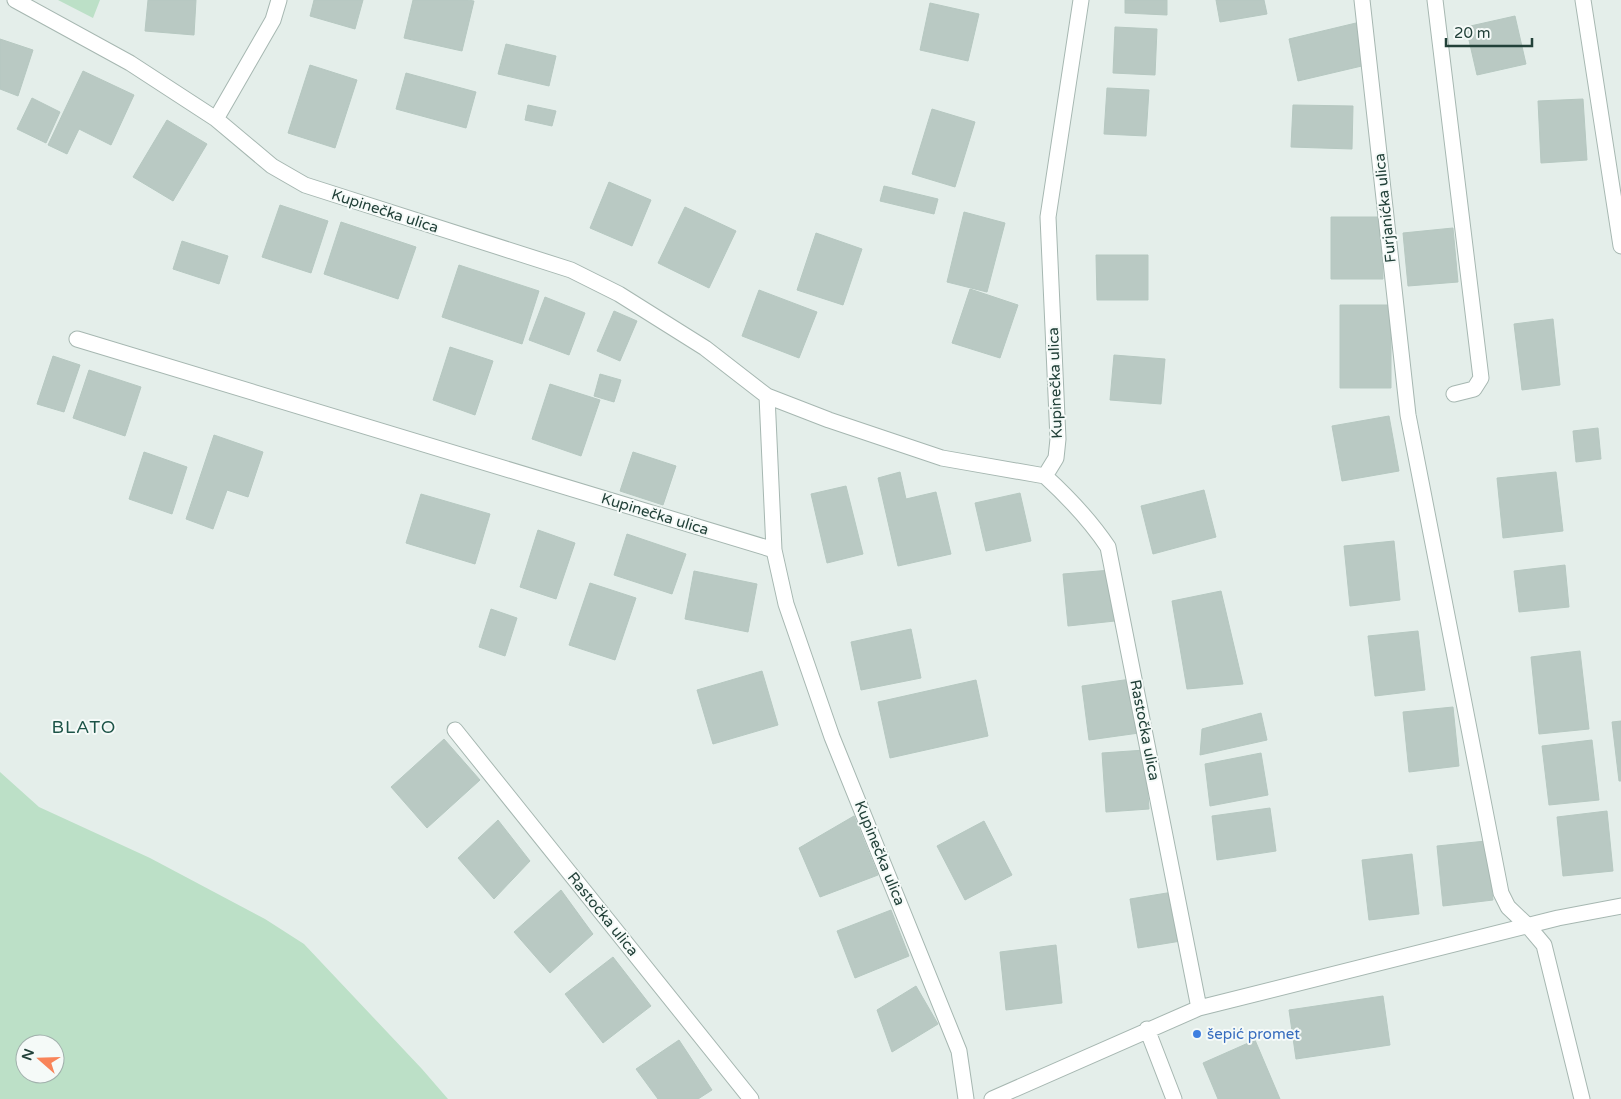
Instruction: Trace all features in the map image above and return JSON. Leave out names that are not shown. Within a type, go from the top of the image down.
[{"type":"street","name":"Kupinečka ulica","points":[[15,0],[130,63],[216,120],[272,166],[305,185],[571,270],[619,294],[705,348],[767,396],[829,420],[942,458],[1044,476],[1056,458],[1058,439],[1048,217],[1081,0]]},
{"type":"street","points":[[216,120],[273,20],[278,0]]},
{"type":"street","name":"Furjanićka ulica","points":[[1362,0],[1408,415],[1501,893],[1508,907],[1528,926]]},
{"type":"street","points":[[1435,0],[1481,378],[1474,389],[1454,394]]},
{"type":"street","points":[[1583,0],[1621,246]]},
{"type":"street","name":"Kupinečka ulica","points":[[77,339],[774,550]]},
{"type":"street","name":"Kupinečka ulica","points":[[767,396],[774,550],[786,604],[832,737],[960,1051],[966,1099]]},
{"type":"street","name":"Rastočka ulica","points":[[1044,476],[1069,498],[1094,525],[1108,547],[1199,1008]]},
{"type":"street","name":"Rastočka ulica","points":[[454,730],[751,1099]]},
{"type":"street","points":[[992,1099],[1199,1008],[1558,918],[1621,906]]},
{"type":"street","points":[[1528,926],[1544,945],[1547,953],[1582,1099]]},
{"type":"street","points":[[1148,1029],[1174,1099]]},
{"type":"green space","points":[[58,0],[100,0],[93,18]]},
{"type":"green space","points":[[0,772],[39,807],[150,858],[265,919],[304,944],[448,1099],[0,1099]]},
{"type":"building","points":[[148,0],[196,0],[194,35],[145,31]]},
{"type":"building","points":[[314,0],[363,0],[355,29],[310,16]]},
{"type":"building","points":[[413,0],[474,1],[462,51],[404,38]]},
{"type":"building","points":[[1125,0],[1167,0],[1167,15],[1125,13]]},
{"type":"building","points":[[1216,0],[1264,0],[1267,14],[1220,22]]},
{"type":"building","points":[[930,3],[979,14],[968,61],[920,50]]},
{"type":"building","points":[[1515,16],[1526,64],[1477,75],[1466,27]]},
{"type":"building","points":[[1356,23],[1366,65],[1298,81],[1289,39]]},
{"type":"building","points":[[1115,27],[1157,29],[1155,75],[1113,73]]},
{"type":"building","points":[[0,39],[33,50],[18,96],[0,89]]},
{"type":"building","points":[[506,44],[556,56],[549,86],[498,74]]},
{"type":"building","points":[[310,65],[357,80],[335,148],[288,133]]},
{"type":"building","points":[[83,71],[134,95],[111,145],[79,129],[67,154],[48,145]]},
{"type":"building","points":[[406,73],[476,92],[466,128],[396,109]]},
{"type":"building","points":[[1107,88],[1149,90],[1146,136],[1104,134]]},
{"type":"building","points":[[32,98],[60,112],[46,143],[17,129]]},
{"type":"building","points":[[1583,99],[1587,160],[1541,163],[1538,101]]},
{"type":"building","points":[[528,105],[556,111],[552,126],[525,120]]},
{"type":"building","points":[[1293,105],[1353,106],[1352,149],[1291,147]]},
{"type":"building","points":[[932,109],[975,122],[955,187],[912,174]]},
{"type":"building","points":[[167,120],[207,144],[173,201],[133,177]]},
{"type":"building","points":[[609,182],[651,200],[632,246],[590,228]]},
{"type":"building","points":[[884,186],[938,199],[934,214],[880,201]]},
{"type":"building","points":[[280,205],[328,221],[311,273],[262,257]]},
{"type":"building","points":[[685,207],[736,231],[709,288],[658,263]]},
{"type":"building","points":[[964,212],[1005,223],[987,292],[947,282]]},
{"type":"building","points":[[1331,217],[1383,217],[1383,279],[1331,279]]},
{"type":"building","points":[[341,222],[416,247],[398,299],[324,274]]},
{"type":"building","points":[[1453,228],[1458,282],[1408,286],[1403,233]]},
{"type":"building","points":[[816,233],[862,249],[843,305],[797,290]]},
{"type":"building","points":[[182,241],[228,256],[219,284],[173,269]]},
{"type":"building","points":[[1096,255],[1148,255],[1148,300],[1097,300]]},
{"type":"building","points":[[459,265],[539,291],[522,344],[442,317]]},
{"type":"building","points":[[970,289],[1018,305],[1000,358],[952,343]]},
{"type":"building","points":[[759,290],[817,312],[799,358],[742,336]]},
{"type":"building","points":[[545,297],[585,313],[569,355],[529,340]]},
{"type":"building","points":[[1340,305],[1391,305],[1391,388],[1340,388]]},
{"type":"building","points":[[614,311],[637,321],[620,361],[597,351]]},
{"type":"building","points":[[1553,319],[1560,385],[1522,390],[1514,324]]},
{"type":"building","points":[[450,347],[493,361],[475,415],[433,400]]},
{"type":"building","points":[[1114,355],[1165,359],[1161,404],[1110,400]]},
{"type":"building","points":[[53,356],[80,365],[64,412],[37,404]]},
{"type":"building","points":[[89,370],[141,387],[125,436],[73,418]]},
{"type":"building","points":[[600,374],[621,380],[614,402],[594,396]]},
{"type":"building","points":[[550,384],[600,400],[581,456],[532,439]]},
{"type":"building","points":[[1389,416],[1399,471],[1342,481],[1332,426]]},
{"type":"building","points":[[1598,428],[1601,459],[1576,462],[1573,431]]},
{"type":"building","points":[[214,435],[263,452],[248,497],[227,490],[213,529],[186,519]]},
{"type":"building","points":[[144,452],[187,467],[172,514],[129,499]]},
{"type":"building","points":[[633,452],[676,466],[663,505],[620,491]]},
{"type":"building","points":[[900,472],[906,499],[936,492],[951,554],[898,566],[878,478]]},
{"type":"building","points":[[1556,472],[1563,531],[1503,538],[1497,478]]},
{"type":"building","points":[[846,486],[863,554],[827,563],[811,494]]},
{"type":"building","points":[[1204,490],[1216,537],[1153,554],[1141,506]]},
{"type":"building","points":[[1020,493],[1031,541],[986,551],[975,503]]},
{"type":"building","points":[[421,494],[490,514],[475,564],[406,543]]},
{"type":"building","points":[[538,530],[575,543],[556,599],[520,587]]},
{"type":"building","points":[[627,534],[686,554],[672,594],[614,575]]},
{"type":"building","points":[[1394,541],[1400,600],[1350,606],[1344,546]]},
{"type":"building","points":[[1565,565],[1569,607],[1519,612],[1514,571]]},
{"type":"building","points":[[1111,570],[1115,621],[1068,626],[1063,574]]},
{"type":"building","points":[[694,571],[757,584],[748,632],[685,619]]},
{"type":"building","points":[[590,583],[636,598],[615,660],[569,645]]},
{"type":"building","points":[[1221,591],[1243,684],[1187,689],[1172,601]]},
{"type":"building","points":[[491,609],[517,618],[505,656],[479,647]]},
{"type":"building","points":[[911,629],[921,678],[861,690],[851,642]]},
{"type":"building","points":[[1418,631],[1425,690],[1375,696],[1368,636]]},
{"type":"building","points":[[1580,651],[1589,729],[1539,734],[1531,657]]},
{"type":"building","points":[[762,671],[778,725],[713,744],[697,690]]},
{"type":"building","points":[[1131,679],[1139,733],[1089,740],[1082,686]]},
{"type":"building","points":[[976,680],[988,736],[890,758],[878,702]]},
{"type":"building","points":[[1453,707],[1459,766],[1409,772],[1403,712]]},
{"type":"building","points":[[1261,713],[1267,740],[1200,755],[1202,729]]},
{"type":"building","points":[[1621,721],[1621,781],[1619,781],[1612,722]]},
{"type":"building","points":[[444,739],[480,780],[427,828],[391,787]]},
{"type":"building","points":[[1592,740],[1599,800],[1549,805],[1542,746]]},
{"type":"building","points":[[1145,750],[1149,809],[1106,812],[1102,753]]},
{"type":"building","points":[[1261,753],[1268,795],[1210,806],[1205,764]]},
{"type":"building","points":[[1270,808],[1276,851],[1217,860],[1212,816]]},
{"type":"building","points":[[1607,811],[1613,871],[1563,876],[1557,817]]},
{"type":"building","points":[[854,816],[878,875],[820,897],[799,848]]},
{"type":"building","points":[[498,820],[530,861],[494,899],[458,858]]},
{"type":"building","points":[[984,821],[1012,875],[965,900],[937,846]]},
{"type":"building","points":[[1486,841],[1493,900],[1443,906],[1437,846]]},
{"type":"building","points":[[1412,854],[1419,914],[1369,920],[1362,860]]},
{"type":"building","points":[[561,890],[593,934],[550,973],[514,932]]},
{"type":"building","points":[[1173,892],[1181,941],[1138,948],[1130,899]]},
{"type":"building","points":[[891,910],[909,956],[855,978],[837,931]]},
{"type":"building","points":[[1056,945],[1062,1003],[1006,1010],[1000,952]]},
{"type":"building","points":[[613,957],[651,1006],[603,1043],[565,994]]},
{"type":"building","points":[[916,986],[938,1024],[892,1052],[877,1010]]},
{"type":"building","points":[[1383,996],[1390,1045],[1296,1059],[1289,1010]]},
{"type":"building","points":[[679,1040],[712,1090],[698,1099],[658,1099],[636,1069]]},
{"type":"building","points":[[1255,1040],[1280,1099],[1218,1099],[1203,1063]]},
{"type":"place","name":"šepić promet","points":[[1197,1034]]},
{"type":"district","name":"BLATO","points":[[84,727]]}]
